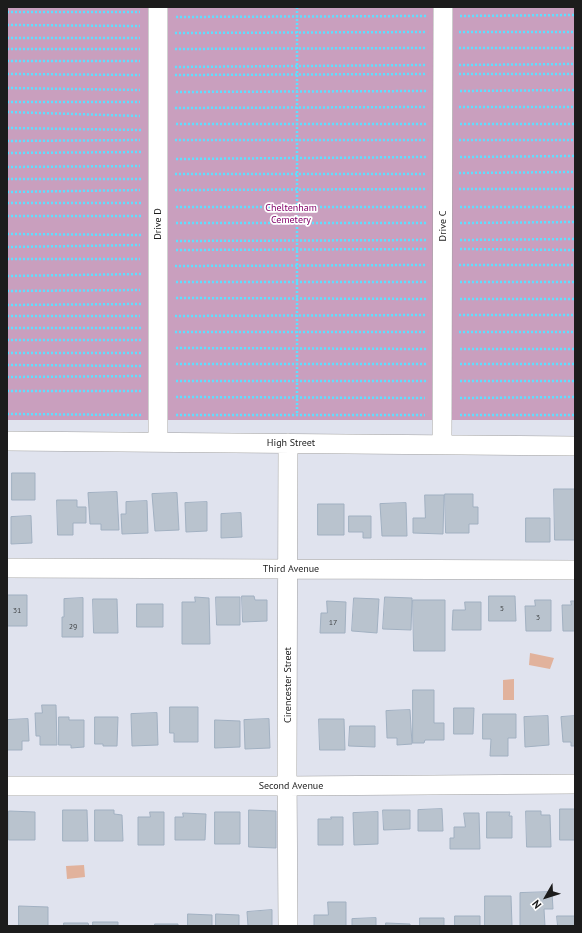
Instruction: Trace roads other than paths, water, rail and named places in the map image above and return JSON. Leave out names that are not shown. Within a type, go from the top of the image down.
[{"type":"street","points":[[442,444],[443,205]]},
{"type":"street","points":[[158,208],[158,442]]},
{"type":"street","name":"High Street","points":[[7,441],[575,446]]},
{"type":"street","name":"Cirencester Street","points":[[288,443],[288,926]]},
{"type":"street","name":"Third Avenue","points":[[7,568],[575,570]]},
{"type":"street","name":"Second Avenue","points":[[7,786],[575,784]]},
{"type":"park label","name":"Cheltenham Cemetery","points":[[291,214]]}]
